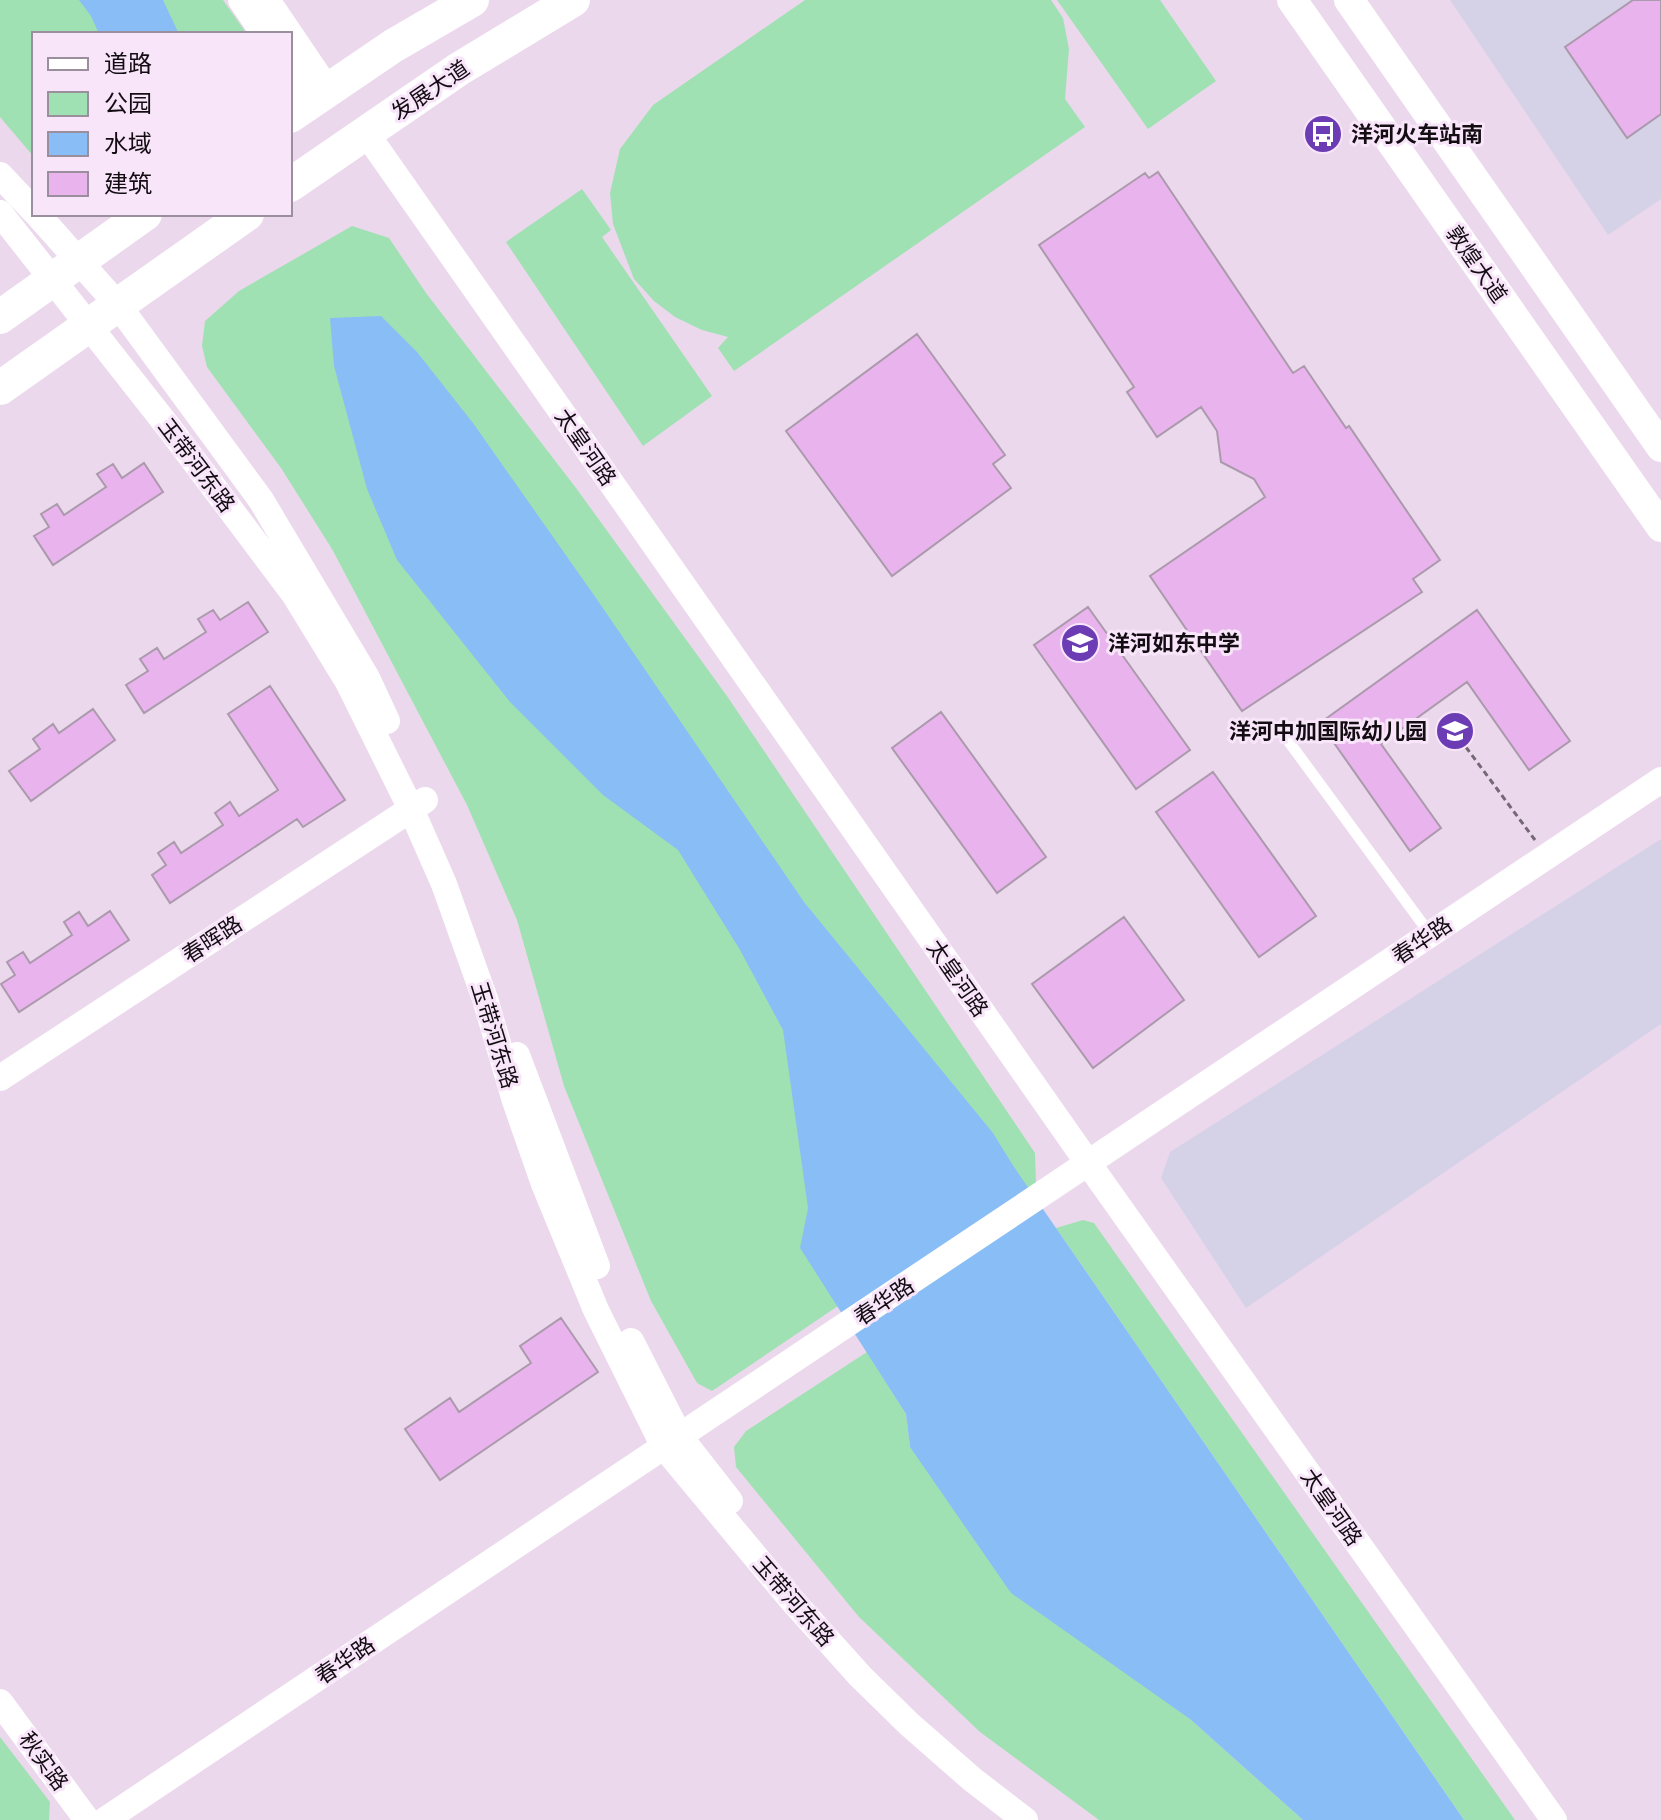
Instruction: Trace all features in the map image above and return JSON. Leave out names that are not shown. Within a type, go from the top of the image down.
[{"type":"main road","points":[[310,102],[393,46],[472,0]]},
{"type":"main road","name":"发展大道","points":[[292,184],[459,69],[573,0]]},
{"type":"main road","name":"敦煌大道","points":[[1292,0],[1661,527]]},
{"type":"main road","name":"敦煌大道","points":[[1349,0],[1661,447]]},
{"type":"main road","points":[[0,317],[142,216]]},
{"type":"main road","points":[[0,388],[244,216]]},
{"type":"street","points":[[241,0],[263,32]]},
{"type":"street","points":[[267,0],[280,32]]},
{"type":"street","points":[[292,59],[310,102]]},
{"type":"street","points":[[292,74],[310,102]]},
{"type":"street","name":"太皇河路","points":[[366,133],[1088,1163],[1554,1820]]},
{"type":"street","name":"玉带河东路","points":[[0,175],[32,210]]},
{"type":"street","name":"玉带河东路","points":[[0,213],[66,270],[118,305],[261,500],[367,678],[418,804],[544,1184],[596,1310],[672,1442],[790,1598],[860,1676],[952,1761],[1025,1820]]},
{"type":"street","name":"玉带河东路","points":[[37,216],[66,270],[89,326],[294,594],[418,804]]},
{"type":"street","name":"春华路","points":[[105,1820],[1661,780]]},
{"type":"street","name":"春晖路","points":[[0,1078],[418,804]]},
{"type":"street","name":"玉带河东路","points":[[672,1442],[885,1685],[1013,1796],[1047,1820]]},
{"type":"street","name":"秋实路","points":[[0,1702],[87,1820]]},
{"type":"lane","points":[[1289,742],[1430,934]]},
{"type":"path","points":[[1448,723],[1547,856]]},
{"type":"shaded area","points":[[1450,0],[1661,0],[1661,199],[1608,235]]},
{"type":"shaded area","points":[[1661,839],[1661,1024],[1246,1308],[1161,1178],[1170,1152]]},
{"type":"green space","points":[[0,0],[223,0],[246,32],[32,32],[32,155],[0,117]]},
{"type":"green space","points":[[805,0],[1051,0],[1063,18],[1069,49],[1065,99],[1085,127],[734,371],[718,348],[728,337],[702,330],[675,317],[654,301],[634,279],[613,224],[610,193],[620,149],[653,105]]},
{"type":"green space","points":[[1057,0],[1160,0],[1216,81],[1148,129]]},
{"type":"green space","points":[[582,189],[611,230],[602,237],[712,396],[643,446],[506,242]]},
{"type":"green space","points":[[352,226],[389,238],[426,293],[576,488],[727,696],[1035,1153],[1036,1184],[838,1306],[712,1391],[697,1383],[651,1301],[564,1086],[517,920],[467,805],[332,549],[281,468],[207,367],[202,346],[205,321],[239,291]]},
{"type":"green space","points":[[1083,1220],[1094,1223],[1515,1820],[1464,1820],[1056,1228]]},
{"type":"green space","points":[[867,1352],[906,1414],[910,1447],[1190,1719],[1303,1820],[1099,1820],[980,1732],[859,1617],[736,1467],[734,1447],[746,1431]]},
{"type":"green space","points":[[0,1737],[50,1802],[49,1820],[0,1820]]},
{"type":"water","points":[[79,0],[163,0],[178,32],[98,32]]},
{"type":"water","points":[[381,316],[417,352],[473,423],[804,902],[993,1133],[1464,1820],[1303,1820],[1190,1719],[1011,1593],[910,1447],[906,1414],[800,1248],[808,1208],[783,1030],[740,950],[678,850],[603,795],[510,702],[397,560],[367,489],[334,366],[330,318]]},
{"type":"building","points":[[1633,0],[1661,0],[1661,114],[1627,138],[1565,47]]},
{"type":"building","points":[[1158,172],[1293,373],[1304,366],[1346,428],[1349,426],[1440,560],[1413,579],[1422,592],[1242,711],[1150,576],[1265,497],[1254,479],[1221,462],[1217,431],[1201,407],[1157,437],[1127,392],[1134,387],[1039,245],[1145,173],[1149,178]]},
{"type":"building","points":[[917,334],[1005,455],[993,464],[1011,488],[892,576],[786,431]]},
{"type":"building","points":[[144,463],[163,492],[53,565],[34,536],[49,527],[41,514],[57,504],[64,515],[106,487],[97,474],[113,464],[122,478]]},
{"type":"building","points":[[248,602],[268,632],[144,713],[126,685],[148,671],[140,659],[157,648],[164,659],[206,632],[198,619],[213,610],[220,620]]},
{"type":"building","points":[[1088,607],[1190,750],[1136,789],[1034,645]]},
{"type":"building","points":[[1477,610],[1570,741],[1529,770],[1467,682],[1381,744],[1441,828],[1410,851],[1320,723]]},
{"type":"building","points":[[270,686],[345,800],[303,827],[297,819],[170,903],[152,875],[166,865],[158,853],[174,842],[181,853],[223,825],[215,813],[230,802],[239,816],[278,790],[228,714]]},
{"type":"building","points":[[93,709],[115,740],[31,801],[9,771],[40,749],[33,739],[53,724],[59,733]]},
{"type":"building","points":[[941,712],[1046,857],[997,893],[892,748]]},
{"type":"building","points":[[1213,772],[1316,916],[1259,957],[1156,812]]},
{"type":"building","points":[[110,911],[129,940],[19,1012],[1,984],[15,975],[7,962],[23,952],[30,963],[72,935],[64,922],[79,912],[88,926]]},
{"type":"building","points":[[1124,917],[1184,1000],[1093,1068],[1032,984]]},
{"type":"building","points":[[561,1318],[598,1372],[440,1480],[405,1429],[450,1398],[459,1412],[531,1363],[520,1346]]},
{"type":"place","name":"洋河火车站南","points":[[1323,134]]},
{"type":"place","name":"洋河如东中学","points":[[1080,643]]},
{"type":"place","name":"洋河中加国际幼儿园","points":[[1455,731]]}]
